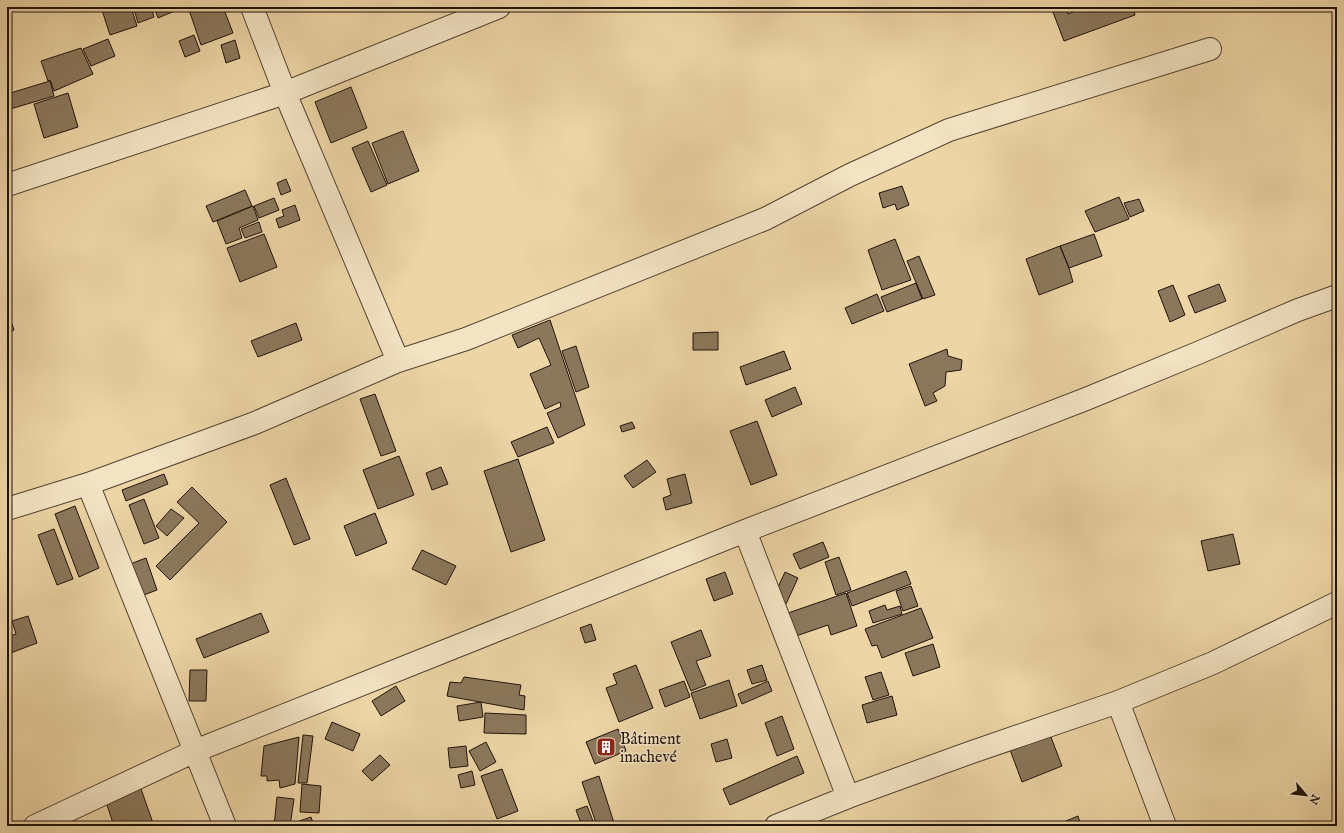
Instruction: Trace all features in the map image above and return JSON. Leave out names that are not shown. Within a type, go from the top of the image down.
[{"type":"street","points":[[252,7],[285,93],[398,361]]},
{"type":"street","points":[[8,183],[285,93],[498,7]]},
{"type":"street","points":[[7,509],[88,484],[255,423],[398,361],[466,339],[765,219],[850,175],[949,130],[1210,49]]},
{"type":"street","points":[[35,826],[195,751],[745,531],[1086,399],[1298,310],[1337,296]]},
{"type":"street","points":[[88,484],[225,826]]},
{"type":"street","points":[[745,531],[848,797]]},
{"type":"street","points":[[776,826],[848,797],[972,752],[1118,702],[1213,663],[1337,603]]},
{"type":"street","points":[[1118,702],[1165,826]]},
{"type":"building","points":[[101,7],[131,7],[137,26],[110,35]]},
{"type":"building","points":[[140,7],[151,7],[154,17],[138,23],[134,9]]},
{"type":"building","points":[[154,7],[184,7],[158,18]]},
{"type":"building","points":[[188,7],[223,7],[233,33],[201,45]]},
{"type":"building","points":[[1051,7],[1066,7],[1068,14],[1086,7],[1133,7],[1135,15],[1064,41]]},
{"type":"building","points":[[194,35],[200,51],[185,57],[179,41]]},
{"type":"building","points":[[108,39],[115,56],[91,66],[83,49]]},
{"type":"building","points":[[235,40],[240,58],[226,63],[221,45]]},
{"type":"building","points":[[81,48],[93,74],[54,91],[50,80],[48,81],[41,61]]},
{"type":"building","points":[[50,81],[54,96],[7,110],[7,94]]},
{"type":"building","points":[[351,87],[367,128],[331,143],[315,102]]},
{"type":"building","points":[[68,93],[78,127],[44,138],[34,104]]},
{"type":"building","points":[[403,131],[419,171],[388,184],[372,143]]},
{"type":"building","points":[[368,141],[387,185],[371,192],[352,148]]},
{"type":"building","points":[[286,179],[291,191],[281,195],[277,183]]},
{"type":"building","points":[[902,186],[909,205],[897,210],[895,204],[883,208],[879,193]]},
{"type":"building","points":[[245,190],[252,206],[213,222],[206,206]]},
{"type":"building","points":[[1119,197],[1129,219],[1095,232],[1085,211]]},
{"type":"building","points":[[274,198],[279,210],[259,218],[254,206]]},
{"type":"building","points":[[1139,199],[1144,211],[1130,217],[1124,203]]},
{"type":"building","points":[[295,205],[300,220],[279,228],[276,219],[284,216],[282,210]]},
{"type":"building","points":[[253,206],[258,220],[239,228],[242,238],[226,244],[217,221]]},
{"type":"building","points":[[259,222],[262,232],[245,238],[241,229]]},
{"type":"building","points":[[264,234],[277,267],[240,282],[227,248]]},
{"type":"building","points":[[1094,234],[1102,256],[1069,268],[1060,246]]},
{"type":"building","points":[[895,239],[911,280],[882,290],[868,250]]},
{"type":"building","points":[[1060,246],[1073,282],[1039,295],[1026,259]]},
{"type":"building","points":[[919,256],[935,295],[923,299],[907,261]]},
{"type":"building","points":[[916,283],[922,299],[887,312],[881,297]]},
{"type":"building","points":[[1219,284],[1226,301],[1195,313],[1188,296]]},
{"type":"building","points":[[1173,285],[1185,315],[1170,322],[1158,291]]},
{"type":"building","points":[[877,294],[884,311],[852,324],[845,308]]},
{"type":"building","points":[[7,309],[14,330],[7,333]]},
{"type":"building","points":[[550,320],[585,425],[558,438],[547,413],[561,407],[560,402],[545,409],[530,374],[551,365],[539,338],[518,348],[512,335]]},
{"type":"building","points":[[296,323],[302,340],[258,357],[251,341]]},
{"type":"building","points":[[718,332],[718,350],[693,350],[693,333]]},
{"type":"building","points":[[576,346],[589,387],[576,392],[562,351]]},
{"type":"building","points":[[947,349],[948,356],[962,360],[961,370],[946,372],[945,386],[933,393],[937,401],[925,406],[909,364]]},
{"type":"building","points":[[784,351],[791,369],[746,385],[740,367]]},
{"type":"building","points":[[795,387],[802,404],[772,417],[765,400]]},
{"type":"building","points":[[375,394],[396,451],[381,456],[360,399]]},
{"type":"building","points":[[757,421],[777,475],[751,485],[730,431]]},
{"type":"building","points":[[632,422],[635,428],[622,432],[620,426]]},
{"type":"building","points":[[547,427],[554,443],[518,457],[511,442]]},
{"type":"building","points":[[399,456],[414,495],[378,509],[363,470]]},
{"type":"building","points":[[518,459],[545,540],[511,552],[484,471]]},
{"type":"building","points":[[647,460],[656,472],[633,488],[624,476]]},
{"type":"building","points":[[441,467],[448,484],[432,490],[426,473]]},
{"type":"building","points":[[164,474],[168,484],[126,501],[122,490]]},
{"type":"building","points":[[685,474],[692,503],[666,510],[663,498],[671,495],[667,479]]},
{"type":"building","points":[[286,478],[310,539],[294,545],[270,485]]},
{"type":"building","points":[[192,487],[227,522],[170,580],[156,566],[199,523],[177,502]]},
{"type":"building","points":[[144,499],[159,538],[144,544],[129,505]]},
{"type":"building","points":[[75,506],[99,568],[79,577],[55,514]]},
{"type":"building","points":[[171,509],[184,518],[167,536],[156,526]]},
{"type":"building","points":[[375,513],[387,543],[356,556],[344,526]]},
{"type":"building","points":[[54,529],[73,579],[57,585],[38,535]]},
{"type":"building","points":[[1233,534],[1240,564],[1208,571],[1201,541]]},
{"type":"building","points":[[823,542],[829,557],[800,569],[793,554]]},
{"type":"building","points":[[422,550],[456,566],[446,585],[412,569]]},
{"type":"building","points":[[839,557],[851,590],[836,595],[825,562]]},
{"type":"building","points":[[146,558],[157,590],[141,596],[130,564]]},
{"type":"building","points":[[906,571],[911,584],[852,606],[847,593]]},
{"type":"building","points":[[725,572],[733,594],[714,601],[706,579]]},
{"type":"building","points":[[785,572],[798,578],[786,604],[773,598]]},
{"type":"building","points":[[911,586],[918,606],[903,611],[896,591]]},
{"type":"building","points":[[846,593],[857,626],[831,635],[828,625],[796,636],[788,613]]},
{"type":"building","points":[[885,605],[887,610],[900,606],[902,614],[873,623],[869,611]]},
{"type":"building","points":[[921,608],[933,638],[882,658],[877,645],[872,646],[865,629]]},
{"type":"building","points":[[261,613],[269,632],[204,658],[196,639]]},
{"type":"building","points":[[28,616],[37,643],[8,654],[7,637],[16,634],[12,621]]},
{"type":"building","points":[[591,624],[596,640],[585,643],[580,628]]},
{"type":"building","points":[[701,630],[711,656],[696,661],[706,685],[691,691],[671,642]]},
{"type":"building","points":[[933,644],[940,667],[913,676],[905,653]]},
{"type":"building","points":[[636,665],[653,708],[619,722],[606,688],[617,684],[613,674]]},
{"type":"building","points":[[762,665],[767,680],[752,684],[747,670]]},
{"type":"building","points":[[190,670],[207,670],[206,701],[189,701]]},
{"type":"building","points":[[881,672],[889,695],[873,700],[865,677]]},
{"type":"building","points":[[464,677],[521,685],[519,695],[525,696],[524,710],[447,696],[450,682],[461,683]]},
{"type":"building","points":[[729,680],[737,706],[700,719],[691,693]]},
{"type":"building","points":[[684,681],[690,697],[665,707],[659,690]]},
{"type":"building","points":[[768,681],[772,691],[742,704],[738,694]]},
{"type":"building","points":[[396,686],[405,701],[381,716],[372,701]]},
{"type":"building","points":[[892,696],[897,715],[867,723],[862,705]]},
{"type":"building","points":[[481,702],[483,717],[459,721],[457,706]]},
{"type":"building","points":[[485,713],[526,715],[526,734],[484,733]]},
{"type":"building","points":[[782,716],[794,749],[777,756],[765,723]]},
{"type":"building","points":[[332,722],[360,734],[353,751],[325,739]]},
{"type":"building","name":"Bâtiment inachevé","points":[[618,729],[626,751],[595,764],[586,742]]},
{"type":"building","points":[[1049,732],[1062,766],[1022,782],[1009,747]]},
{"type":"building","points":[[303,735],[313,736],[307,783],[298,783]]},
{"type":"building","points":[[299,737],[295,784],[280,788],[279,780],[267,781],[267,776],[261,776],[264,746]]},
{"type":"building","points":[[727,739],[732,758],[716,762],[711,744]]},
{"type":"building","points":[[486,742],[496,762],[480,771],[469,751]]},
{"type":"building","points":[[466,746],[468,766],[450,768],[448,748]]},
{"type":"building","points":[[380,755],[390,765],[372,781],[362,771]]},
{"type":"building","points":[[797,756],[804,773],[730,805],[723,789]]},
{"type":"building","points":[[502,769],[518,811],[497,819],[481,776]]},
{"type":"building","points":[[472,771],[475,785],[461,788],[458,775]]},
{"type":"building","points":[[599,776],[615,826],[597,826],[582,782]]},
{"type":"building","points":[[302,784],[321,786],[319,813],[300,812]]},
{"type":"building","points":[[140,786],[154,826],[114,826],[105,799]]},
{"type":"building","points":[[277,797],[294,799],[290,826],[274,826]]},
{"type":"building","points":[[587,806],[595,826],[582,826],[576,810]]},
{"type":"building","points":[[1078,816],[1081,826],[1069,826],[1066,821]]},
{"type":"building","points":[[311,817],[314,826],[291,826],[291,824]]},
{"type":"place","name":"Bâtiment inachevé","points":[[606,747]]}]
